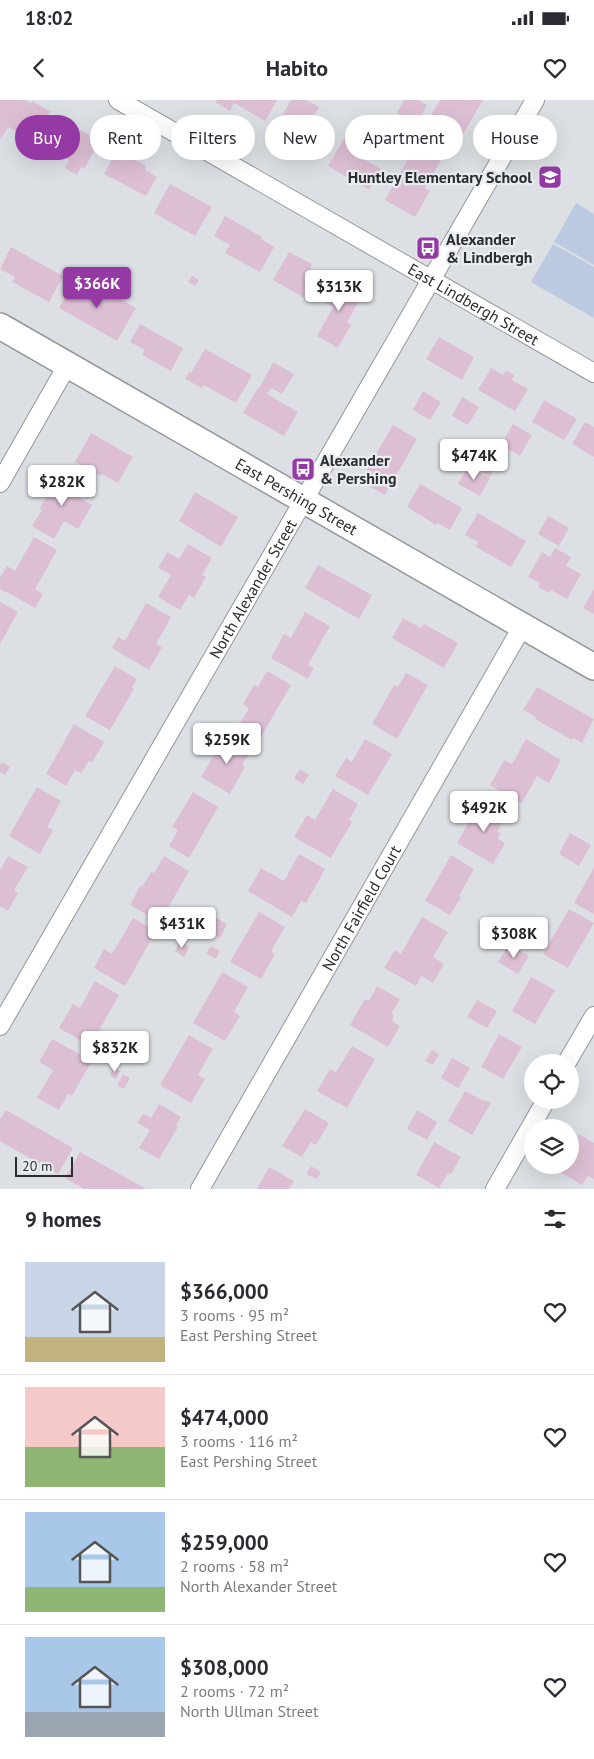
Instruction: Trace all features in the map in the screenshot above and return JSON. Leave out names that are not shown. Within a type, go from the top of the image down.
[{"type":"street","name":"East Lindbergh Street","points":[[118,100],[594,374]]},
{"type":"street","name":"North Alexander Street","points":[[0,1026],[534,100]]},
{"type":"street","name":"East Pershing Street","points":[[0,326],[594,667]]},
{"type":"street","points":[[0,483],[68,364]]},
{"type":"street","name":"North Fairfield Court","points":[[200,1189],[522,627]]},
{"type":"street","points":[[572,1054],[594,1016]]},
{"type":"street","points":[[495,1189],[541,1109]]},
{"type":"shaded area","points":[[576,203],[594,214],[594,265],[554,242]]},
{"type":"shaded area","points":[[553,244],[594,267],[594,318],[531,282]]},
{"type":"building","points":[[0,100],[25,100],[31,103],[32,101],[50,111],[48,115],[15,115],[15,131],[8,127],[0,140]]},
{"type":"building","points":[[216,100],[277,100],[268,115],[265,115],[265,121],[234,103],[230,111],[215,102]]},
{"type":"building","points":[[291,100],[306,100],[319,107],[314,115],[283,115]]},
{"type":"building","points":[[404,100],[418,100],[427,105],[421,115],[400,115],[397,113]]},
{"type":"building","points":[[440,100],[483,100],[463,134],[463,115],[432,115]]},
{"type":"building","points":[[80,130],[90,136],[90,158],[84,169],[81,167],[77,175],[65,168],[69,160],[80,160]]},
{"type":"building","points":[[345,136],[345,160],[367,160],[381,169],[369,190],[328,166],[331,160],[335,160],[335,154]]},
{"type":"building","points":[[112,160],[135,160],[146,166],[145,170],[157,177],[146,196],[104,174]]},
{"type":"building","points":[[408,160],[441,160],[425,188],[430,191],[415,217],[385,200]]},
{"type":"building","points":[[170,184],[212,207],[195,236],[154,213]]},
{"type":"building","points":[[225,216],[262,237],[261,239],[274,247],[260,272],[225,253],[230,245],[214,236]]},
{"type":"building","points":[[11,247],[63,276],[49,302],[12,282],[15,277],[0,269]]},
{"type":"building","points":[[289,252],[312,264],[309,271],[323,279],[311,302],[273,280]]},
{"type":"building","points":[[192,276],[199,280],[195,286],[188,282]]},
{"type":"building","points":[[76,277],[115,299],[116,297],[136,308],[117,341],[59,308]]},
{"type":"building","points":[[334,279],[350,288],[352,285],[364,292],[347,322],[351,325],[338,348],[317,336],[333,307],[322,301]]},
{"type":"building","points":[[140,324],[183,348],[171,371],[142,355],[145,350],[130,342]]},
{"type":"building","points":[[439,337],[474,357],[462,380],[426,359]]},
{"type":"building","points":[[205,349],[252,375],[236,403],[204,385],[202,388],[185,379],[189,372],[191,373]]},
{"type":"building","points":[[273,362],[294,374],[282,394],[271,388],[267,394],[298,412],[284,436],[243,413],[259,389]]},
{"type":"building","points":[[491,368],[503,375],[506,370],[514,375],[512,380],[528,389],[515,411],[478,390]]},
{"type":"building","points":[[423,391],[441,402],[430,420],[413,410]]},
{"type":"building","points":[[462,397],[479,407],[468,425],[452,416]]},
{"type":"building","points":[[544,400],[577,419],[564,440],[532,422]]},
{"type":"building","points":[[585,422],[594,427],[594,457],[572,444]]},
{"type":"building","points":[[513,424],[532,435],[520,456],[501,445]]},
{"type":"building","points":[[393,425],[417,439],[385,495],[360,481]]},
{"type":"building","points":[[91,433],[133,457],[118,483],[75,462]]},
{"type":"building","points":[[477,453],[497,464],[490,477],[470,465]]},
{"type":"building","points":[[468,466],[490,478],[480,496],[458,484]]},
{"type":"building","points":[[60,473],[84,486],[78,497],[92,505],[78,529],[64,521],[54,539],[32,526]]},
{"type":"building","points":[[420,484],[462,508],[450,530],[437,523],[436,525],[407,507]]},
{"type":"building","points":[[195,492],[238,517],[221,547],[179,521]]},
{"type":"building","points":[[478,513],[526,541],[511,567],[476,547],[478,542],[465,535]]},
{"type":"building","points":[[548,516],[569,528],[559,546],[538,534]]},
{"type":"building","points":[[34,537],[57,550],[35,589],[43,594],[35,608],[0,589],[0,578],[7,566],[15,571]]},
{"type":"building","points":[[188,544],[212,558],[202,575],[206,577],[194,598],[189,595],[180,610],[158,597],[171,575],[158,568],[167,552],[179,559]]},
{"type":"building","points":[[555,548],[571,557],[566,566],[581,574],[567,599],[551,590],[549,593],[538,587],[540,583],[528,577],[542,552],[550,557]]},
{"type":"building","points":[[318,565],[372,595],[359,619],[305,588]]},
{"type":"building","points":[[594,589],[594,614],[583,608]]},
{"type":"building","points":[[0,602],[18,612],[0,644]]},
{"type":"building","points":[[146,603],[171,617],[156,644],[162,647],[149,670],[112,648],[118,637],[125,641]]},
{"type":"building","points":[[305,612],[330,626],[308,665],[314,668],[308,679],[271,658],[284,634],[291,638]]},
{"type":"building","points":[[403,618],[421,628],[424,624],[458,643],[444,668],[392,638]]},
{"type":"building","points":[[115,666],[137,679],[132,688],[134,689],[110,730],[85,716]]},
{"type":"building","points":[[267,671],[291,685],[261,737],[239,725],[249,708],[243,704],[254,685],[258,687]]},
{"type":"building","points":[[406,673],[428,685],[397,739],[372,724],[394,685],[398,687]]},
{"type":"building","points":[[537,687],[594,719],[582,743],[573,738],[572,740],[523,710]]},
{"type":"building","points":[[74,724],[104,742],[92,763],[89,761],[81,773],[75,770],[66,786],[46,774]]},
{"type":"building","points":[[225,736],[251,751],[242,765],[245,767],[230,794],[201,777]]},
{"type":"building","points":[[365,739],[392,754],[368,795],[335,776],[346,758],[352,762]]},
{"type":"building","points":[[526,739],[561,760],[549,783],[537,776],[522,803],[490,785],[504,760],[512,764]]},
{"type":"building","points":[[2,762],[10,767],[5,775],[0,772]]},
{"type":"building","points":[[300,769],[309,775],[303,784],[294,778]]},
{"type":"building","points":[[37,787],[61,801],[47,827],[53,830],[40,854],[9,836]]},
{"type":"building","points":[[333,789],[358,804],[349,820],[352,822],[331,858],[294,837],[307,815],[315,820]]},
{"type":"building","points":[[193,792],[218,807],[189,858],[169,846],[178,830],[172,827]]},
{"type":"building","points":[[480,802],[506,816],[497,832],[500,833],[498,839],[505,843],[493,864],[457,843]]},
{"type":"building","points":[[570,833],[591,845],[579,866],[559,854]]},
{"type":"building","points":[[299,854],[325,869],[306,903],[301,901],[292,917],[248,891],[261,868],[284,881]]},
{"type":"building","points":[[451,855],[474,869],[459,896],[461,898],[450,915],[425,901]]},
{"type":"building","points":[[8,856],[28,867],[14,890],[18,893],[8,911],[0,906],[0,870]]},
{"type":"building","points":[[164,856],[189,871],[160,922],[130,905],[140,886],[142,887],[151,872],[154,873]]},
{"type":"building","points":[[594,868],[594,914],[574,903]]},
{"type":"building","points":[[569,909],[594,923],[568,968],[543,954]]},
{"type":"building","points":[[259,912],[285,927],[271,951],[275,954],[261,979],[230,962]]},
{"type":"building","points":[[422,917],[448,932],[433,957],[444,964],[433,983],[421,976],[416,986],[384,968],[395,950],[401,954]]},
{"type":"building","points":[[133,918],[156,931],[125,986],[94,968],[104,949],[112,954]]},
{"type":"building","points":[[216,918],[227,924],[220,938],[208,932]]},
{"type":"building","points":[[180,942],[189,947],[184,957],[175,951]]},
{"type":"building","points":[[509,944],[529,956],[518,974],[498,962]]},
{"type":"building","points":[[211,946],[220,951],[216,959],[206,953]]},
{"type":"building","points":[[222,972],[248,987],[234,1012],[240,1016],[225,1041],[193,1023]]},
{"type":"building","points":[[531,977],[555,990],[535,1024],[512,1011]]},
{"type":"building","points":[[95,981],[119,995],[97,1034],[103,1038],[97,1050],[59,1028],[73,1004],[80,1008]]},
{"type":"building","points":[[377,986],[400,999],[391,1014],[394,1016],[392,1021],[400,1026],[388,1047],[350,1025],[365,999],[369,1001]]},
{"type":"building","points":[[477,1000],[497,1011],[487,1028],[467,1017]]},
{"type":"building","points":[[499,1034],[522,1047],[503,1079],[481,1067]]},
{"type":"building","points":[[189,1035],[213,1049],[198,1075],[205,1079],[191,1103],[160,1085]]},
{"type":"building","points":[[52,1039],[92,1061],[72,1096],[68,1094],[59,1110],[37,1098],[53,1070],[39,1062]]},
{"type":"building","points":[[352,1046],[375,1059],[347,1108],[317,1091],[330,1069],[336,1072]]},
{"type":"building","points":[[432,1050],[439,1054],[433,1065],[425,1061]]},
{"type":"building","points":[[452,1058],[470,1068],[458,1088],[441,1078]]},
{"type":"building","points":[[114,1067],[120,1071],[116,1079],[110,1075]]},
{"type":"building","points":[[123,1074],[130,1078],[124,1089],[117,1085]]},
{"type":"building","points":[[465,1091],[491,1103],[472,1135],[448,1121]]},
{"type":"building","points":[[159,1104],[181,1117],[176,1126],[178,1127],[159,1159],[139,1148],[150,1130],[137,1123],[143,1114],[151,1118]]},
{"type":"building","points":[[305,1109],[329,1123],[316,1145],[311,1142],[302,1157],[282,1146]]},
{"type":"building","points":[[6,1110],[73,1148],[58,1174],[0,1141],[0,1119]]},
{"type":"building","points":[[417,1110],[437,1122],[427,1140],[407,1129]]},
{"type":"building","points":[[579,1134],[594,1143],[594,1179],[588,1176],[582,1185],[563,1174],[579,1174]]},
{"type":"building","points":[[434,1142],[461,1157],[451,1174],[448,1173],[439,1188],[416,1175]]},
{"type":"building","points":[[80,1152],[146,1189],[84,1189],[65,1178]]},
{"type":"building","points":[[311,1166],[321,1172],[317,1179],[306,1174]]},
{"type":"building","points":[[269,1167],[294,1181],[289,1189],[257,1189]]},
{"type":"place","name":"Huntley Elementary School","points":[[550,177]]},
{"type":"place","name":"Alexander & Lindbergh","points":[[428,248]]},
{"type":"place","name":"Alexander & Pershing","points":[[303,469]]}]
